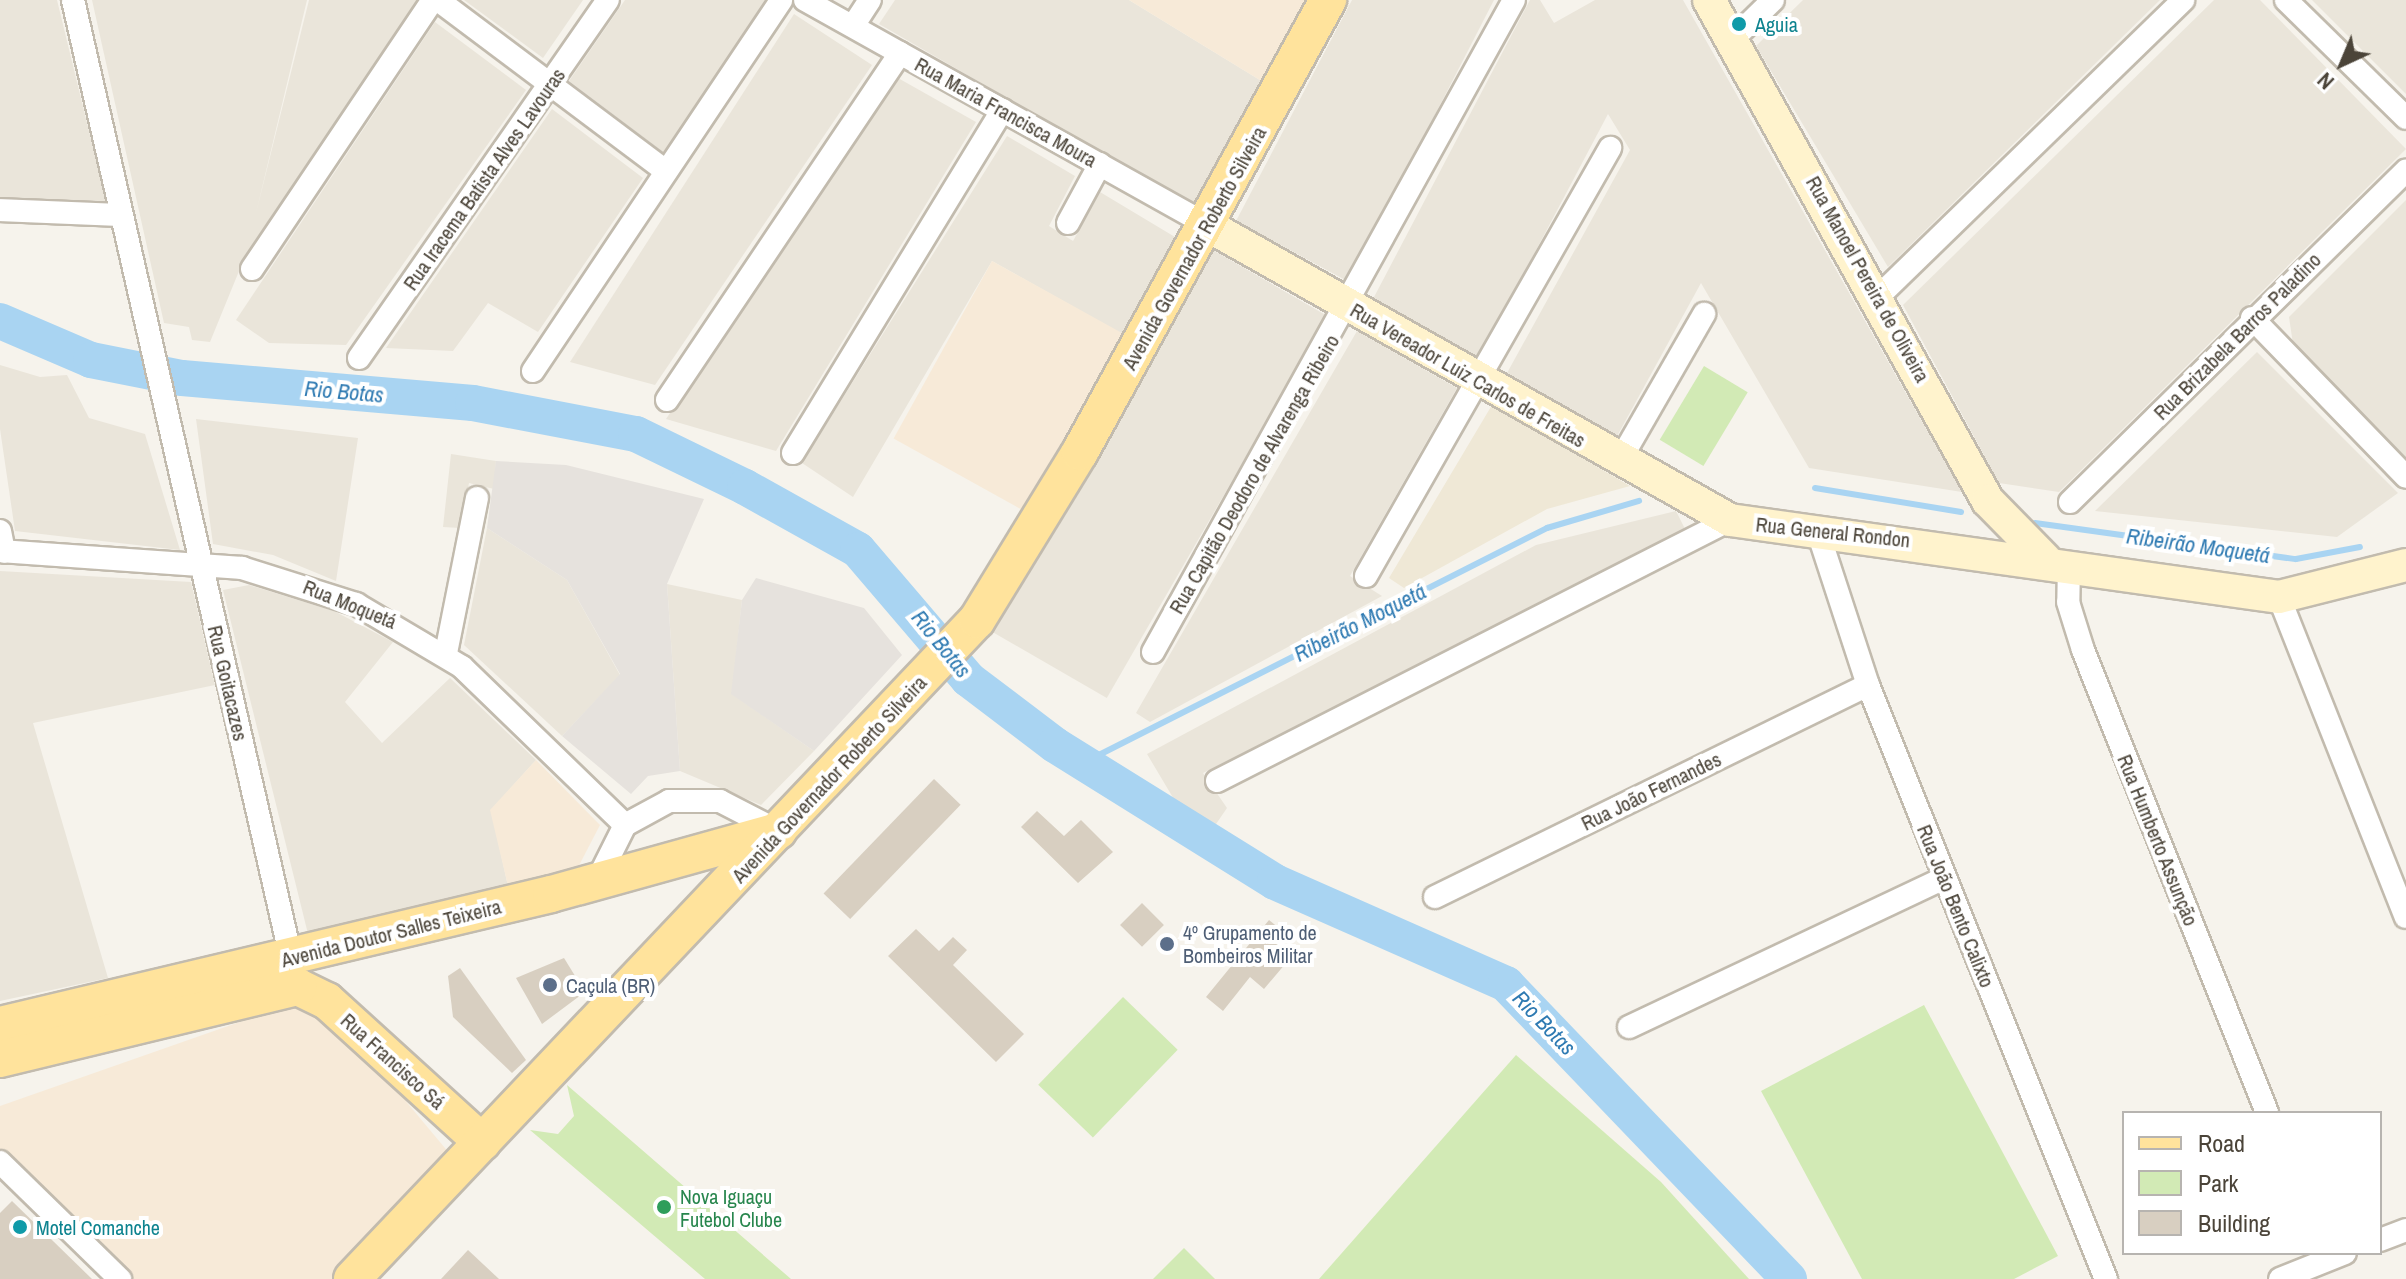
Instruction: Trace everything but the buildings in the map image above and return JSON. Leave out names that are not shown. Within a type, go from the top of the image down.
[{"type":"main road","name":"Avenida Governador Roberto Silveira","points":[[352,1279],[714,901],[977,620],[1207,225],[1328,0]]},
{"type":"main road","name":"Avenida Doutor Salles Teixeira","points":[[0,1059],[597,881],[778,831]]},
{"type":"main road","points":[[697,852],[716,879],[714,901]]},
{"type":"main road","name":"Avenida Doutor Salles Teixeira","points":[[0,1025],[294,972]]},
{"type":"main road","name":"Rua Francisco Sá","points":[[294,972],[482,1142]]},
{"type":"street","name":"Rua Goitacazes","points":[[73,0],[294,972]]},
{"type":"street","points":[[252,269],[436,0],[666,171]]},
{"type":"street","name":"Rua Iracema Batista Alves Lavouras","points":[[359,358],[608,0]]},
{"type":"street","points":[[533,371],[781,0]]},
{"type":"street","name":"Rua Maria Francisca Moura","points":[[805,0],[1207,225]]},
{"type":"street","points":[[853,26],[870,0]]},
{"type":"street","name":"Rua Capitão Deodoro de Alvarenga Ribeiro","points":[[1153,652],[1349,307],[1514,0]]},
{"type":"street","name":"Rua Manoel Pereira de Oliveira","points":[[1709,0],[1880,295],[1988,501],[2057,561]]},
{"type":"street","points":[[1732,40],[1773,0]]},
{"type":"street","points":[[1880,295],[2183,0]]},
{"type":"street","points":[[2286,0],[2406,118]]},
{"type":"street","points":[[667,400],[900,53]]},
{"type":"street","points":[[793,453],[1002,110]]},
{"type":"street","points":[[1366,576],[1610,148]]},
{"type":"street","points":[[1068,223],[1100,164]]},
{"type":"street","name":"Rua Brizabela Barros Paladino","points":[[2070,502],[2252,318],[2406,171]]},
{"type":"street","points":[[0,210],[121,215]]},
{"type":"street","name":"Rua Vereador Luiz Carlos de Freitas","points":[[1207,225],[1619,462],[1730,520]]},
{"type":"street","points":[[1619,462],[1704,314]]},
{"type":"street","points":[[2252,318],[2406,477]]},
{"type":"street","points":[[446,653],[477,498]]},
{"type":"street","points":[[1942,544],[1973,531],[1988,501]]},
{"type":"street","name":"Rua General Rondon","points":[[1217,781],[1730,520],[1942,544],[2279,597],[2406,565]]},
{"type":"street","name":"Rua João Bento Calixto","points":[[1817,529],[1868,685],[2106,1279]]},
{"type":"street","name":"Rua Moquetá","points":[[1,545],[200,562],[324,591],[396,622],[446,653],[625,825]]},
{"type":"street","name":"Rua Humberto Assunção","points":[[2057,561],[2083,650],[2266,1111]]},
{"type":"street","points":[[2279,597],[2406,917]]},
{"type":"street","name":"Rua João Fernandes","points":[[1435,897],[1868,685]]},
{"type":"street","points":[[597,881],[625,825],[658,804],[698,797],[745,811],[778,831]]},
{"type":"street","points":[[1629,1027],[1944,878]]},
{"type":"street","points":[[0,1162],[120,1279]]},
{"type":"street","points":[[2382,1239],[2406,1230]]},
{"type":"street","points":[[2280,1279],[2331,1256]]},
{"type":"shaded area","points":[[0,0],[57,0],[106,201],[0,200]]},
{"type":"shaded area","points":[[92,0],[307,0],[256,213],[309,0],[417,0],[246,254],[210,342],[192,340],[189,327],[164,323]]},
{"type":"shaded area","points":[[464,0],[583,0],[543,58]]},
{"type":"shaded area","points":[[625,0],[767,0],[664,153],[569,81]]},
{"type":"shaded area","points":[[895,0],[1129,0],[1268,85],[1201,210],[879,24]]},
{"type":"shaded area","points":[[1129,0],[1305,0],[1268,85]]},
{"type":"shaded area","points":[[1352,0],[1494,0],[1349,282],[1236,221]]},
{"type":"shaded area","points":[[1530,0],[1540,0],[1554,23],[1595,0],[1683,0],[1962,492],[1809,468],[1701,283],[1616,438],[1507,373],[1630,150],[1608,114],[1479,358],[1373,299]]},
{"type":"shaded area","points":[[1803,0],[2160,0],[1888,267],[1756,46]]},
{"type":"shaded area","points":[[2214,0],[2260,0],[2406,149],[2059,492],[1999,483],[1903,305]]},
{"type":"shaded area","points":[[2312,0],[2406,0],[2406,94]]},
{"type":"shaded area","points":[[794,14],[872,65],[655,385],[570,362]]},
{"type":"shaded area","points":[[435,22],[526,90],[346,345],[269,343],[236,320]]},
{"type":"shaded area","points":[[898,78],[976,122],[776,451],[666,419]]},
{"type":"shaded area","points":[[552,109],[643,178],[538,332],[488,303],[453,351],[386,348]]},
{"type":"shaded area","points":[[1007,136],[1075,176],[1049,226],[1073,241],[1100,192],[1175,237],[1122,334],[992,261],[853,497],[802,463]]},
{"type":"shaded area","points":[[2406,200],[2406,457],[2293,344],[2289,317]]},
{"type":"shaded area","points":[[1213,250],[1327,316],[1107,698],[992,632]]},
{"type":"shaded area","points":[[992,261],[1122,333],[1024,511],[894,439]]},
{"type":"shaded area","points":[[1357,331],[1457,388],[1350,576],[1382,596],[1150,722],[1136,713]]},
{"type":"shaded area","points":[[2257,352],[2398,493],[2337,537],[2095,511]]},
{"type":"shaded area","points":[[0,365],[40,377],[67,375],[89,418],[145,434],[180,550],[15,531],[0,429]]},
{"type":"shaded area","points":[[1492,405],[1630,486],[1547,509],[1404,588],[1389,578]]},
{"type":"shaded area","points":[[196,419],[358,438],[336,581],[273,555],[213,544]]},
{"type":"shaded area","points":[[451,454],[496,461],[494,489],[469,483],[460,528],[443,527]]},
{"type":"shaded area","points":[[496,461],[566,465],[704,499],[667,584],[680,771],[648,776],[631,794],[562,736],[620,674],[567,580],[487,528]]},
{"type":"shaded area","points":[[1676,511],[1688,535],[1203,773],[1227,808],[1214,827],[1175,801],[1147,754],[1536,545]]},
{"type":"shaded area","points":[[487,528],[567,580],[620,675],[562,736],[464,645]]},
{"type":"shaded area","points":[[0,571],[191,582],[215,685],[33,723],[108,978],[0,1001]]},
{"type":"shaded area","points":[[756,578],[864,608],[902,655],[814,751],[731,694],[742,600]]},
{"type":"shaded area","points":[[667,584],[742,600],[732,694],[814,751],[761,805],[680,771]]},
{"type":"shaded area","points":[[249,585],[334,611],[393,642],[345,702],[382,743],[450,678],[536,760],[491,810],[508,886],[308,934],[223,590]]},
{"type":"shaded area","points":[[536,760],[600,825],[573,877],[508,886],[490,810]]},
{"type":"shaded area","points":[[317,995],[460,1166],[339,1279],[120,1279],[0,1162],[0,1106]]},
{"type":"green space","points":[[1704,366],[1748,392],[1703,466],[1660,440]]},
{"type":"green space","points":[[1123,997],[1178,1050],[1093,1138],[1038,1085]]},
{"type":"green space","points":[[1924,1005],[2058,1256],[2014,1279],[1862,1279],[1761,1091]]},
{"type":"green space","points":[[1516,1055],[1661,1182],[1749,1279],[1319,1279]]},
{"type":"green space","name":"Nova Iguaçu Futebol Clube","points":[[567,1085],[791,1279],[705,1279],[530,1130],[558,1134],[574,1116]]},
{"type":"green space","points":[[1184,1248],[1215,1279],[1153,1279]]},
{"type":"waterway","name":"Rio Botas","points":[[0,321],[91,360],[182,378],[473,403],[636,434],[745,487],[858,550],[968,679],[1055,745],[1275,882],[1506,984],[1789,1279]]},
{"type":"waterway","name":"Ribeirão Moquetá","points":[[1815,488],[1961,512]]},
{"type":"waterway","name":"Ribeirão Moquetá","points":[[1087,761],[1547,528],[1639,501]]},
{"type":"waterway","name":"Ribeirão Moquetá","points":[[2035,523],[2296,559],[2360,547]]},
{"type":"place","name":"Aguia","points":[[1739,24]]},
{"type":"place","name":"4º Grupamento de Bombeiros Militar","points":[[1167,944]]},
{"type":"place","name":"Caçula (BR)","points":[[550,985]]},
{"type":"place","name":"Nova Iguaçu Futebol Clube","points":[[664,1207]]},
{"type":"place","name":"Motel Comanche","points":[[20,1227]]}]
